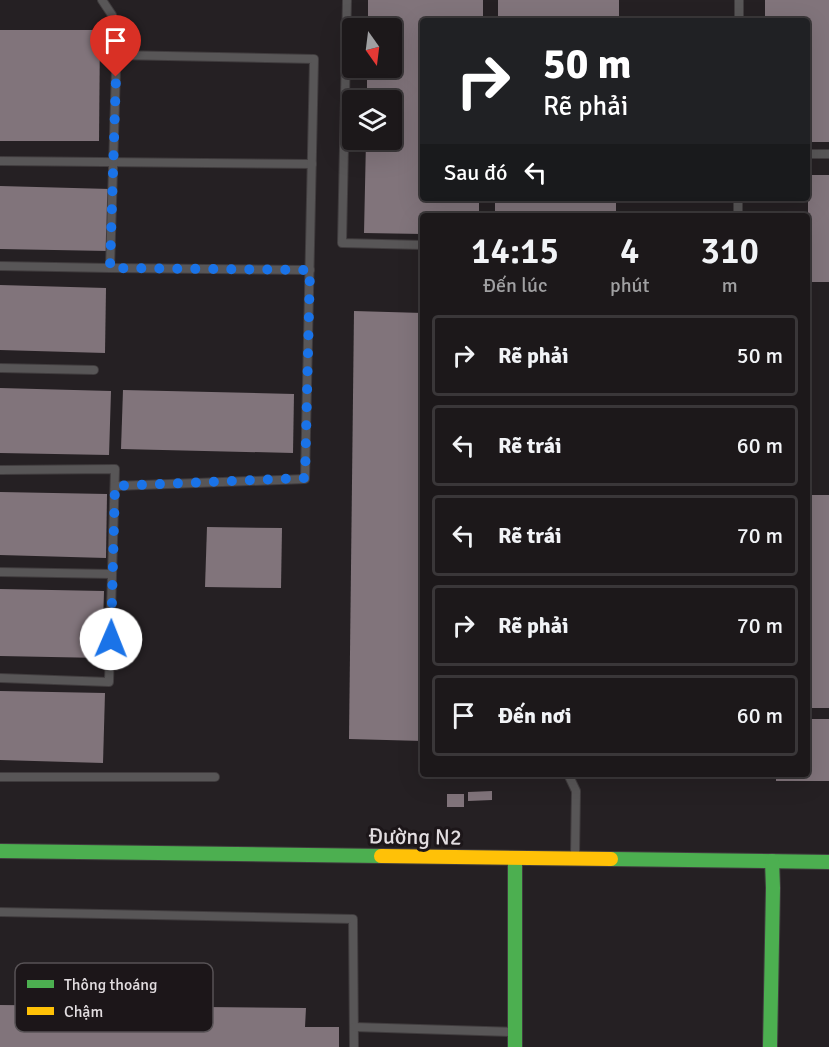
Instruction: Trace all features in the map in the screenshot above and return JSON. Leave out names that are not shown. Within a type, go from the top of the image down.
[{"type":"street","name":"Đường N2","points":[[0,851],[829,862]]},
{"type":"street","points":[[514,1047],[515,858]]},
{"type":"street","points":[[770,1047],[774,888],[772,861]]},
{"type":"lane","points":[[102,0],[111,15],[117,36],[110,268]]},
{"type":"lane","points":[[347,0],[342,243],[420,245]]},
{"type":"lane","points":[[739,0],[739,18]]},
{"type":"lane","points":[[115,486],[305,478],[314,59],[116,55]]},
{"type":"lane","points":[[810,154],[829,154]]},
{"type":"lane","points":[[0,161],[312,164]]},
{"type":"lane","points":[[0,266],[310,270]]},
{"type":"lane","points":[[0,368],[94,370]]},
{"type":"lane","points":[[0,470],[115,469],[110,682],[0,678]]},
{"type":"lane","points":[[0,572],[112,574]]},
{"type":"lane","points":[[0,777],[214,777]]},
{"type":"lane","points":[[569,777],[576,791],[575,858]]},
{"type":"lane","points":[[0,912],[353,919],[354,1047]]},
{"type":"lane","points":[[354,1027],[515,1032]]},
{"type":"building","points":[[368,0],[483,0],[483,18],[420,18],[420,201],[479,201],[479,213],[420,213],[420,234],[364,233],[366,150],[402,150],[402,90],[367,90],[367,78],[402,78],[402,18],[368,18]]},
{"type":"building","points":[[498,0],[619,0],[619,18],[498,18]]},
{"type":"building","points":[[765,0],[829,0],[829,142],[810,142],[810,18],[765,18]]},
{"type":"building","points":[[0,30],[100,30],[99,141],[0,141]]},
{"type":"building","points":[[810,175],[829,175],[829,282],[810,282],[810,213],[808,213]]},
{"type":"building","points":[[0,186],[110,189],[108,251],[0,249]]},
{"type":"building","points":[[495,201],[616,201],[616,213],[495,213]]},
{"type":"building","points":[[0,285],[106,288],[105,353],[0,350]]},
{"type":"building","points":[[354,311],[420,313],[420,741],[349,739]]},
{"type":"building","points":[[0,388],[111,391],[109,455],[0,453]]},
{"type":"building","points":[[123,390],[294,394],[293,453],[121,449]]},
{"type":"building","points":[[0,492],[107,494],[106,558],[0,555]]},
{"type":"building","points":[[810,495],[829,495],[829,708],[810,708]]},
{"type":"building","points":[[207,527],[282,528],[281,588],[205,587]]},
{"type":"building","points":[[0,589],[104,591],[102,658],[0,656]]},
{"type":"building","points":[[0,691],[105,693],[103,763],[0,760]]},
{"type":"building","points":[[810,719],[829,719],[829,781],[776,781],[776,777],[810,777]]},
{"type":"building","points":[[492,791],[492,800],[468,801],[468,792]]},
{"type":"building","points":[[447,794],[464,794],[464,807],[447,807]]},
{"type":"building","points":[[0,1005],[15,1005],[15,1032],[213,1032],[213,1007],[306,1008],[305,1027],[339,1027],[339,1047],[0,1047]]},
{"type":"traffic: fast","points":[[0,851],[381,856]]},
{"type":"traffic: fast","points":[[515,858],[515,1047]]},
{"type":"traffic: fast","points":[[611,859],[829,862]]},
{"type":"traffic: fast","points":[[770,1047],[772,861]]},
{"type":"traffic: slow","points":[[381,856],[611,859]]},
{"type":"route","points":[[111,639],[115,486],[305,478],[310,270],[110,268],[116,77]]}]
